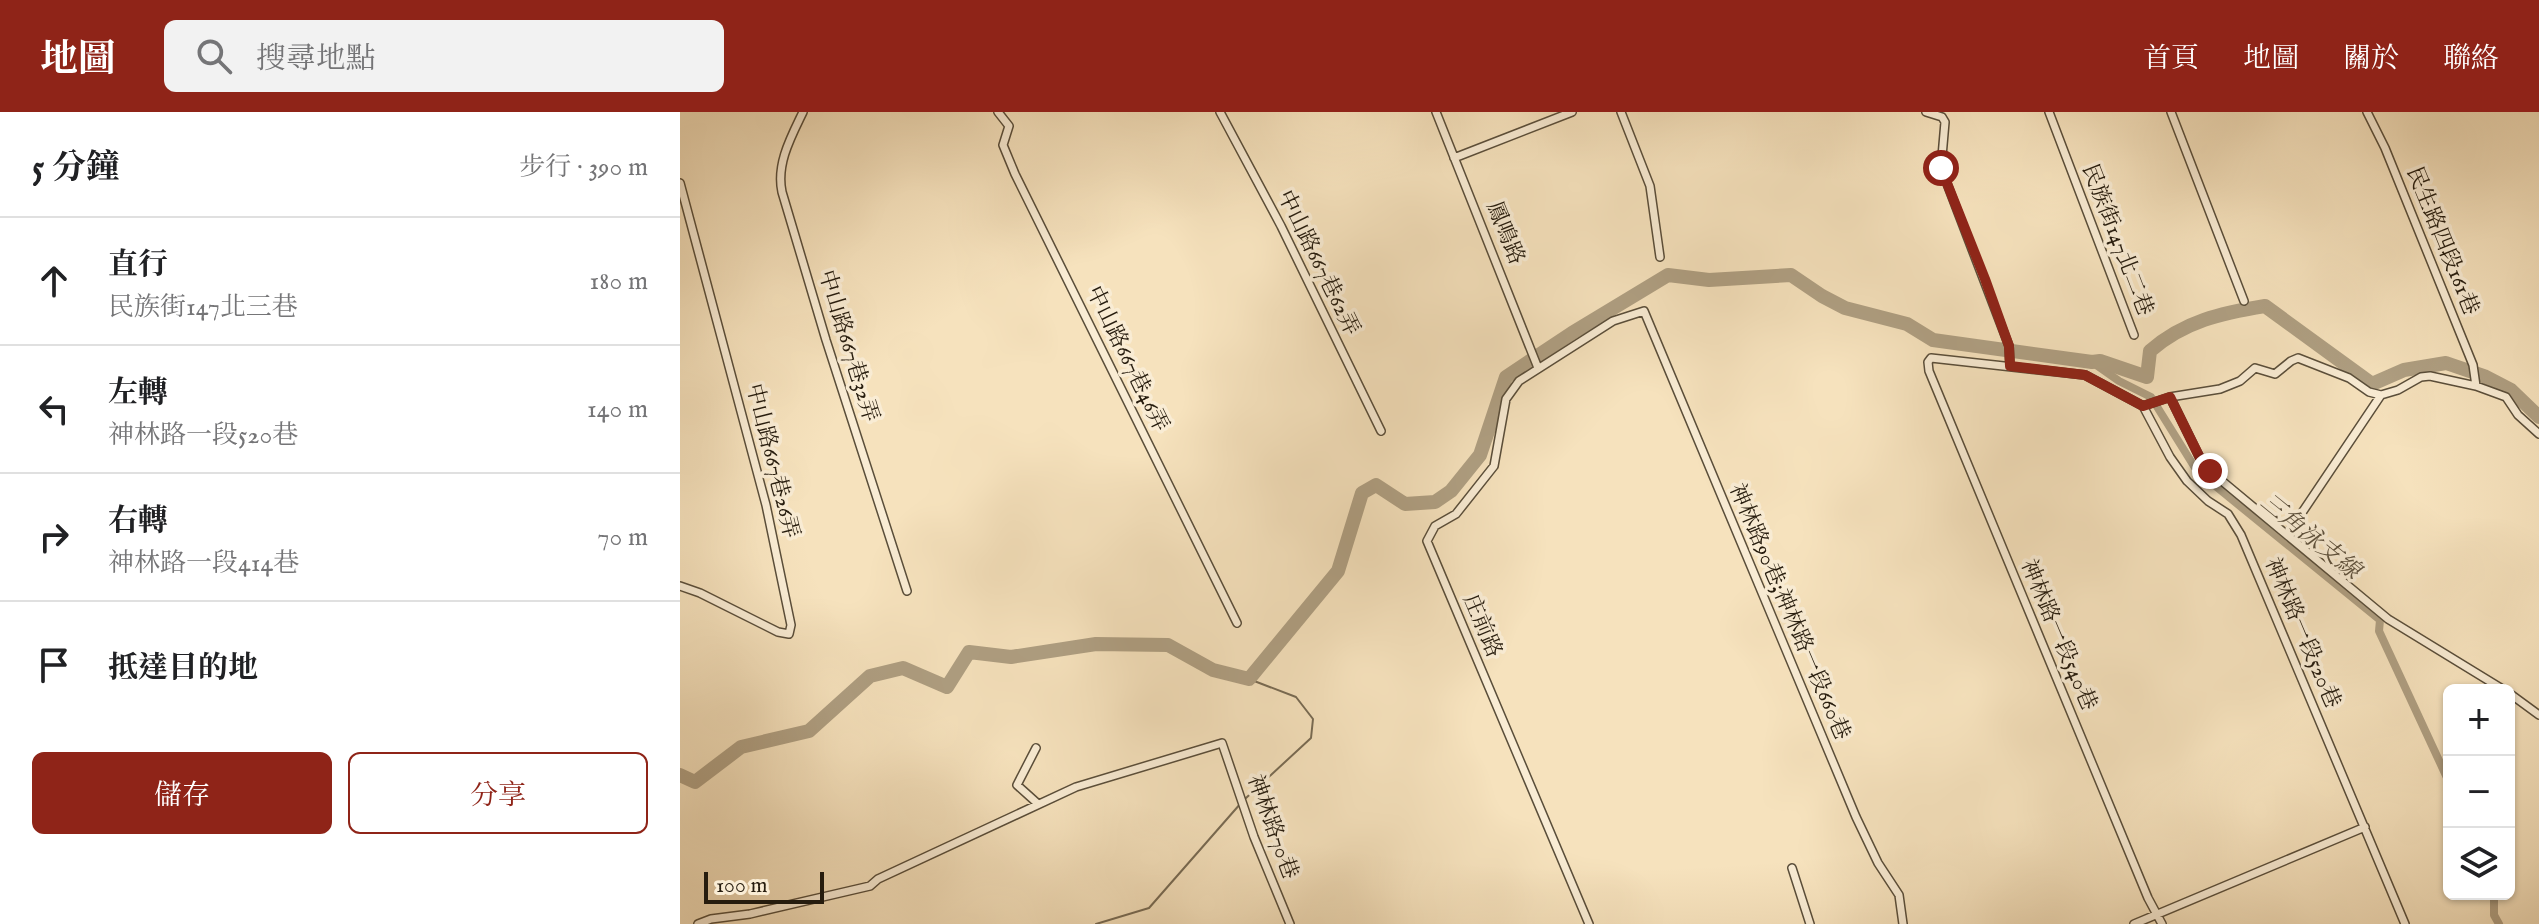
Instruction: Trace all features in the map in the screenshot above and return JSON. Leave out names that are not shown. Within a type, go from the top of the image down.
[{"type":"street","name":"中山路667巷32弄","points":[[803,112],[779,179],[826,340],[907,591]]},
{"type":"street","name":"中山路667巷46弄","points":[[998,112],[1009,126],[1003,145],[1015,174],[1237,623]]},
{"type":"street","name":"中山路667巷62弄","points":[[1220,112],[1281,226],[1381,431]]},
{"type":"street","name":"鳳鳴路","points":[[1436,112],[1538,368]]},
{"type":"street","points":[[1454,158],[1572,112]]},
{"type":"street","points":[[1621,112],[1650,186],[1660,257]]},
{"type":"street","points":[[1926,112],[1942,117],[1945,122],[1941,168],[2009,346],[2010,366],[2085,375],[2143,406],[2170,397],[2220,389],[2240,381],[2255,368],[2275,374],[2298,358],[2349,378],[2369,392],[2381,395],[2430,376],[2476,386],[2506,397],[2518,415],[2539,434]]},
{"type":"street","name":"民族街147北二巷","points":[[2049,112],[2134,335]]},
{"type":"street","points":[[2171,112],[2244,301]]},
{"type":"street","name":"民生路四段161巷","points":[[2367,112],[2385,148],[2473,365],[2476,386]]},
{"type":"street","name":"中山路667巷26弄","points":[[680,183],[766,505],[791,625],[789,634],[778,632],[680,586]]},
{"type":"street","name":"神林路90巷;神林路一段660巷","points":[[1538,368],[1613,321],[1644,311],[1856,817],[1878,863],[1899,895],[1903,924]]},
{"type":"street","name":"神林路一段540巷","points":[[2010,366],[1931,358],[1928,362],[1929,371],[2148,898],[2162,924]]},
{"type":"street","name":"庄前路","points":[[1538,368],[1519,381],[1506,399],[1494,466],[1456,514],[1435,526],[1427,541],[1589,924]]},
{"type":"street","points":[[2287,535],[2381,395]]},
{"type":"street","points":[[2170,397],[2200,458],[2210,471],[2388,619],[2494,684]]},
{"type":"street","name":"神林路一段520巷","points":[[2143,406],[2170,457],[2187,481],[2208,501],[2228,514],[2241,535],[2405,924]]},
{"type":"street","points":[[2515,698],[2539,715]]},
{"type":"street","name":"神林路70巷","points":[[1037,803],[1076,787],[1222,743],[1254,837],[1290,924]]},
{"type":"street","points":[[698,924],[870,886],[878,879],[1037,803],[1017,785],[1036,748]]},
{"type":"street","points":[[2134,924],[2365,827]]},
{"type":"street","points":[[1792,868],[1810,924]]},
{"type":"waterway","points":[[680,775],[695,782],[741,747],[809,731],[870,676],[903,668],[947,687],[969,652],[1011,657],[1096,644],[1168,645],[1213,670],[1249,679],[1338,571],[1362,493],[1376,485],[1405,504],[1435,502],[1451,491],[1480,455],[1506,377],[1668,275],[1709,280],[1791,275],[1845,308],[1907,324],[1933,340],[2100,361],[2147,377],[2150,351],[2176,332],[2219,315],[2265,306],[2372,384],[2404,370],[2446,363],[2484,376],[2511,390],[2539,417]]},
{"type":"waterway","name":"三角泳支線","points":[[2092,362],[2119,381],[2151,397],[2197,471],[2380,620],[2379,631],[2443,769]]},
{"type":"waterway","points":[[1246,798],[1311,738],[1313,719],[1296,697],[1249,679]]},
{"type":"waterway","points":[[1096,924],[1149,908],[1241,803]]},
{"type":"waterway","name":"三角泳支線","points":[[2494,900],[2494,915],[2499,924]]},
{"type":"route","points":[[1941,168],[2009,346],[2010,366],[2085,375],[2143,406],[2170,397],[2200,458],[2210,471]]}]
